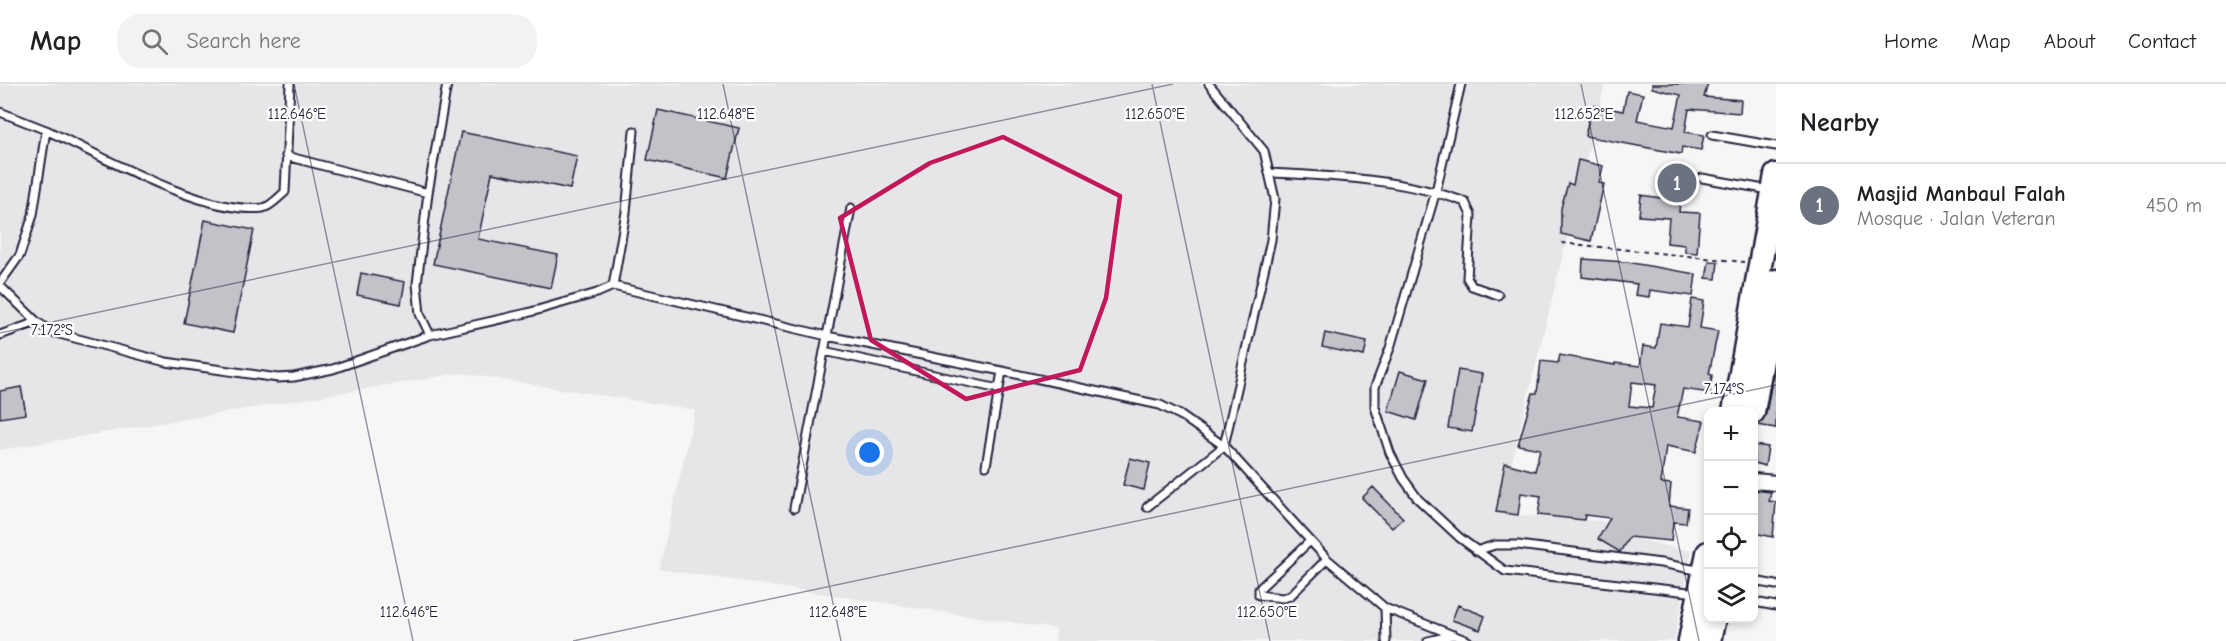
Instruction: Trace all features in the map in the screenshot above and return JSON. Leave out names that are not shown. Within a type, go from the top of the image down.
[{"type":"highway","points":[[1735,407],[1775,183]]},
{"type":"highway","points":[[1754,407],[1771,335],[1776,281]]},
{"type":"highway","points":[[1690,641],[1704,585]]},
{"type":"highway","points":[[1709,641],[1713,623]]},
{"type":"street","points":[[1758,481],[1776,483]]},
{"type":"lane","points":[[0,112],[46,130],[197,199],[230,207],[265,208],[285,192],[290,84]]},
{"type":"lane","points":[[430,335],[420,314],[417,284],[428,193],[447,84]]},
{"type":"lane","points":[[1147,507],[1224,446],[1272,240],[1275,199],[1264,151],[1209,84]]},
{"type":"lane","points":[[1461,84],[1436,191],[1390,348],[1375,387],[1375,407],[1390,453],[1403,478],[1418,499],[1495,566],[1519,574],[1704,577]]},
{"type":"lane","points":[[46,130],[33,215],[20,255],[0,285],[37,322],[52,332],[155,359],[278,378],[333,369],[430,335],[527,314],[613,286],[827,336],[1160,405],[1180,415],[1224,446],[1327,560],[1385,608],[1468,641]]},
{"type":"lane","points":[[613,286],[626,212],[634,131]]},
{"type":"lane","points":[[1712,135],[1776,146]]},
{"type":"lane","points":[[286,156],[428,193]]},
{"type":"lane","points":[[1270,173],[1359,179],[1436,191],[1465,202],[1470,209],[1467,278],[1472,286],[1498,295]]},
{"type":"lane","points":[[1702,178],[1775,183]]},
{"type":"lane","points":[[795,508],[851,208]]},
{"type":"lane","points":[[0,335],[37,322]]},
{"type":"lane","points":[[824,351],[999,389]]},
{"type":"lane","points":[[986,466],[1002,371]]},
{"type":"lane","points":[[1310,541],[1259,589],[1259,595],[1290,597],[1327,560]]},
{"type":"lane","points":[[1476,550],[1496,545],[1518,545],[1661,563],[1704,576]]},
{"type":"lane","points":[[1758,581],[1776,585]]},
{"type":"lane","points":[[1758,603],[1776,606]]},
{"type":"lane","points":[[1385,608],[1386,641]]},
{"type":"lane","points":[[1428,641],[1454,635]]},
{"type":"path","points":[[1562,243],[1761,263]]},
{"type":"highlighted area","points":[[1003,137],[1120,196],[1106,298],[1080,370],[966,399],[871,340],[840,218],[930,163]]},
{"type":"shaded area","points":[[0,84],[1605,84],[1499,514],[1601,521],[1640,540],[1692,551],[1674,641],[1055,641],[1056,629],[659,569],[695,410],[460,373],[0,450]]},
{"type":"building","points":[[1652,84],[1708,84],[1704,97],[1741,100],[1740,113],[1689,109],[1685,132],[1704,135],[1701,150],[1682,147],[1681,154],[1585,136],[1592,105],[1623,111],[1627,91],[1643,94],[1637,120],[1674,127],[1681,95],[1652,88]]},
{"type":"building","points":[[658,110],[739,128],[727,178],[647,160]]},
{"type":"building","points":[[461,132],[577,156],[570,189],[492,173],[478,239],[558,255],[551,288],[433,264]]},
{"type":"building","points":[[1578,160],[1603,166],[1599,183],[1604,184],[1591,241],[1561,234],[1561,208],[1568,183],[1573,185]]},
{"type":"building","points":[[1641,195],[1680,201],[1679,212],[1700,213],[1697,253],[1685,252],[1685,245],[1667,243],[1669,218],[1639,216]]},
{"type":"building","points":[[205,220],[254,230],[233,333],[184,323]]},
{"type":"building","points":[[1583,259],[1626,262],[1696,274],[1693,296],[1650,290],[1649,297],[1635,295],[1637,284],[1582,277]]},
{"type":"building","points":[[1709,261],[1718,262],[1716,279],[1706,278]]},
{"type":"building","points":[[361,273],[405,282],[401,304],[357,295]]},
{"type":"building","points":[[1692,299],[1704,301],[1700,328],[1718,331],[1709,374],[1712,375],[1710,393],[1683,389],[1677,417],[1704,421],[1696,452],[1666,446],[1661,483],[1671,484],[1669,506],[1688,508],[1686,523],[1673,522],[1671,541],[1629,537],[1620,552],[1598,539],[1610,518],[1585,515],[1584,520],[1538,515],[1541,496],[1521,493],[1518,515],[1496,512],[1505,463],[1535,471],[1540,449],[1518,445],[1533,393],[1537,393],[1541,361],[1558,363],[1560,355],[1615,365],[1615,363],[1640,366],[1643,346],[1656,348],[1660,323],[1688,327]],"holes":[[[1632,382],[1656,385],[1652,408],[1629,406]]]},
{"type":"building","points":[[1325,333],[1367,342],[1364,356],[1322,347]]},
{"type":"building","points":[[1458,370],[1482,374],[1472,432],[1448,428]]},
{"type":"building","points":[[1774,370],[1776,370],[1776,428],[1758,425],[1766,414]]},
{"type":"building","points":[[1400,371],[1428,379],[1416,420],[1388,411]]},
{"type":"building","points":[[21,387],[26,414],[0,418],[0,391]]},
{"type":"building","points":[[1758,446],[1768,447],[1765,466],[1758,464]]},
{"type":"building","points":[[1130,458],[1150,463],[1144,490],[1123,485]]},
{"type":"building","points":[[1373,487],[1403,518],[1392,528],[1362,498]]},
{"type":"building","points":[[1758,490],[1771,492],[1769,501],[1776,502],[1773,537],[1758,534]]},
{"type":"building","points":[[1458,605],[1485,616],[1480,630],[1452,620]]},
{"type":"place","name":"Masjid Manbaul Falah","points":[[1677,183]]}]
